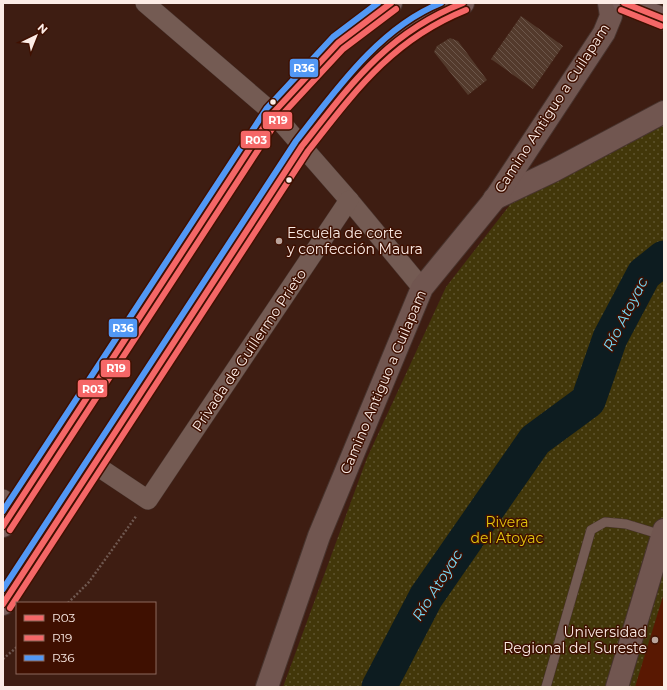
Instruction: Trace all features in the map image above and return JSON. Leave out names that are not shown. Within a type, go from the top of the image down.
[{"type":"main road","points":[[7,511],[273,114],[338,43],[391,3]]},
{"type":"main road","points":[[3,604],[302,146],[352,84],[403,33],[451,7],[462,3]]},
{"type":"main road","points":[[624,3],[664,19]]},
{"type":"street","points":[[145,3],[273,114],[349,200],[422,288]]},
{"type":"street","name":"Camino Antiguo a Cuilapam","points":[[267,687],[319,536],[422,288],[494,200],[604,33],[611,16],[609,3]]},
{"type":"street","points":[[494,200],[660,117]]},
{"type":"street","name":"Privada de Guillermo Prieto","points":[[148,500],[349,200]]},
{"type":"street","points":[[94,464],[148,500]]},
{"type":"street","points":[[617,687],[663,533]]},
{"type":"lane","points":[[546,687],[591,530],[605,522],[626,524],[663,533]]},
{"type":"path","points":[[69,602],[89,582],[148,500]]},
{"type":"path","points":[[3,659],[16,648]]},
{"type":"shaded area","name":"Universidad Regional del Sureste","points":[[664,593],[664,687],[628,687]]},
{"type":"green space","name":"Rivera del Atoyac","points":[[664,119],[664,593],[635,687],[283,687],[367,458],[446,287],[516,197]]},
{"type":"building","points":[[521,16],[563,46],[533,89],[491,59]]},
{"type":"building","points":[[450,38],[458,41],[487,80],[468,95],[434,52],[437,46]]},
{"type":"waterway","name":"Río Atoyac","points":[[379,687],[426,597],[535,440],[588,401],[610,338],[644,274],[664,258]]},
{"type":"transit line","name":"R36","points":[[3,511],[267,108],[333,37],[378,3]]},
{"type":"transit line","name":"R03","points":[[3,526],[273,113],[338,43],[391,3]]},
{"type":"transit line","name":"R36","points":[[3,589],[296,141],[343,82],[378,44],[419,14],[441,3]]},
{"type":"transit line","name":"R03","points":[[3,604],[302,146],[354,81],[372,62],[413,29],[436,15],[463,3]]},
{"type":"transit line","name":"R03","points":[[624,3],[664,19]]},
{"type":"transit line","name":"R19","points":[[10,530],[279,118],[343,49],[396,9]]},
{"type":"transit line","name":"R19","points":[[10,608],[308,151],[360,87],[396,52],[417,36],[440,22],[466,10]]},
{"type":"transit line","name":"R19","points":[[621,10],[661,26]]},
{"type":"place","name":"Escuela de corte y confección Maura","points":[[279,241]]},
{"type":"place","name":"Universidad Regional del Sureste","points":[[655,640]]}]
